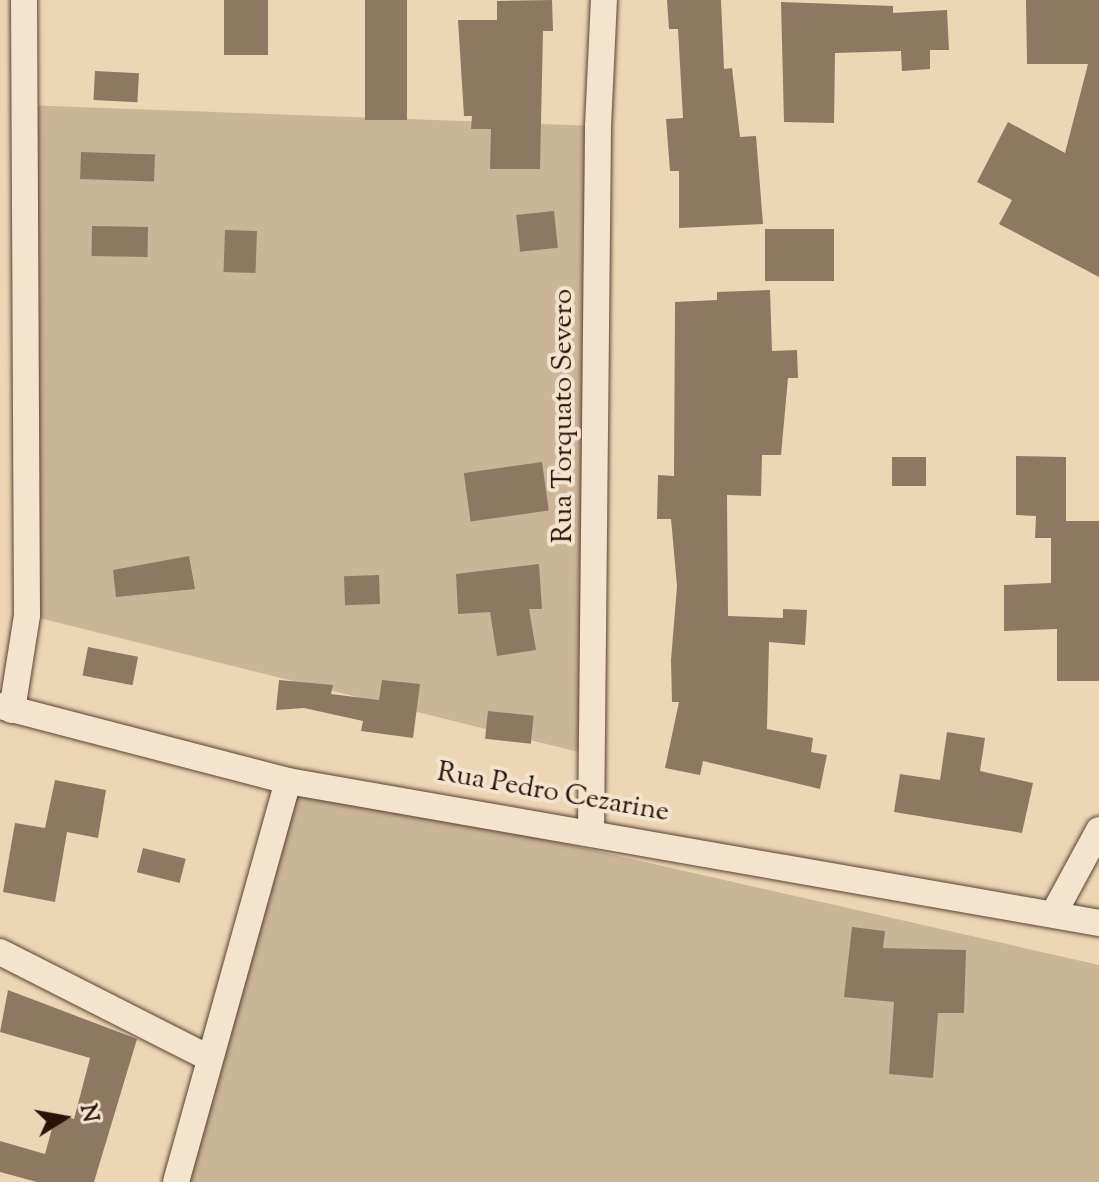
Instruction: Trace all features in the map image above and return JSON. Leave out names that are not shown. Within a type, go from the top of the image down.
[{"type":"street","points":[[6,708],[27,615],[24,0]]},
{"type":"street","name":"Rua Torquato Severo","points":[[591,832],[604,0]]},
{"type":"street","name":"Rua Pedro Cezarine","points":[[6,708],[288,781],[1055,911],[1099,923]]},
{"type":"street","points":[[176,1182],[288,781]]},
{"type":"street","points":[[1055,911],[1099,830]]},
{"type":"street","points":[[0,952],[209,1058]]},
{"type":"shaded area","points":[[22,105],[598,126],[595,756],[27,615]]},
{"type":"shaded area","points":[[288,781],[1099,965],[1099,1182],[177,1182]]},
{"type":"building","points":[[224,0],[268,0],[268,55],[224,55]]},
{"type":"building","points":[[365,0],[407,0],[407,120],[365,120]]},
{"type":"building","points":[[552,0],[553,31],[543,31],[540,169],[490,169],[491,129],[471,129],[472,116],[464,116],[458,20],[497,20],[497,1]]},
{"type":"building","points":[[667,0],[721,0],[724,69],[732,68],[740,137],[756,136],[763,224],[679,228],[679,171],[670,171],[666,119],[683,118],[678,29],[669,29]]},
{"type":"building","points":[[1026,0],[1099,0],[1099,277],[999,224],[1012,200],[977,182],[1008,122],[1065,153],[1088,64],[1027,64]]},
{"type":"building","points":[[781,2],[893,6],[893,13],[947,10],[949,50],[930,50],[930,69],[902,71],[901,51],[835,53],[834,123],[784,122]]},
{"type":"building","points":[[95,71],[139,73],[137,102],[93,100]]},
{"type":"building","points":[[81,152],[155,155],[154,182],[80,179]]},
{"type":"building","points":[[554,211],[558,248],[520,252],[516,215]]},
{"type":"building","points":[[92,226],[148,227],[147,257],[91,256]]},
{"type":"building","points":[[765,229],[834,229],[834,281],[765,281]]},
{"type":"building","points":[[225,230],[257,231],[256,273],[224,272]]},
{"type":"building","points":[[770,290],[772,351],[797,350],[798,378],[788,378],[781,455],[762,455],[761,496],[727,495],[728,616],[783,618],[783,609],[807,610],[805,645],[769,642],[767,729],[813,738],[811,752],[827,755],[820,789],[703,761],[700,775],[665,768],[679,702],[672,702],[671,660],[677,586],[671,519],[657,519],[658,475],[674,476],[675,302],[717,300],[717,292]]},
{"type":"building","points":[[1016,456],[1066,457],[1066,521],[1099,521],[1099,681],[1057,681],[1057,629],[1004,631],[1004,585],[1051,583],[1051,538],[1035,538],[1036,516],[1016,515]]},
{"type":"building","points":[[892,457],[926,457],[926,486],[892,486]]},
{"type":"building","points":[[542,462],[549,511],[471,522],[464,473]]},
{"type":"building","points":[[189,556],[195,589],[116,597],[113,570]]},
{"type":"building","points":[[539,564],[542,609],[529,609],[536,650],[497,656],[490,612],[458,614],[456,574]]},
{"type":"building","points":[[379,575],[380,604],[345,605],[344,576]]},
{"type":"building","points":[[88,647],[138,657],[133,685],[82,675]]},
{"type":"building","points":[[279,680],[333,685],[331,694],[379,700],[382,680],[420,684],[413,738],[361,731],[363,721],[304,708],[276,710]]},
{"type":"building","points":[[488,711],[534,716],[531,744],[485,739]]},
{"type":"building","points":[[947,732],[985,738],[980,771],[1033,783],[1022,833],[894,812],[900,774],[940,780]]},
{"type":"building","points":[[55,780],[106,790],[98,838],[67,832],[55,902],[3,892],[15,823],[45,828]]},
{"type":"building","points":[[143,848],[186,859],[180,883],[137,872]]},
{"type":"building","points":[[852,927],[885,931],[883,948],[966,950],[964,1013],[938,1013],[933,1078],[889,1074],[894,1002],[844,997]]},
{"type":"building","points":[[8,990],[137,1039],[94,1182],[37,1182],[0,1172],[0,1141],[45,1154],[56,1114],[74,1119],[90,1058],[0,1032]]}]
